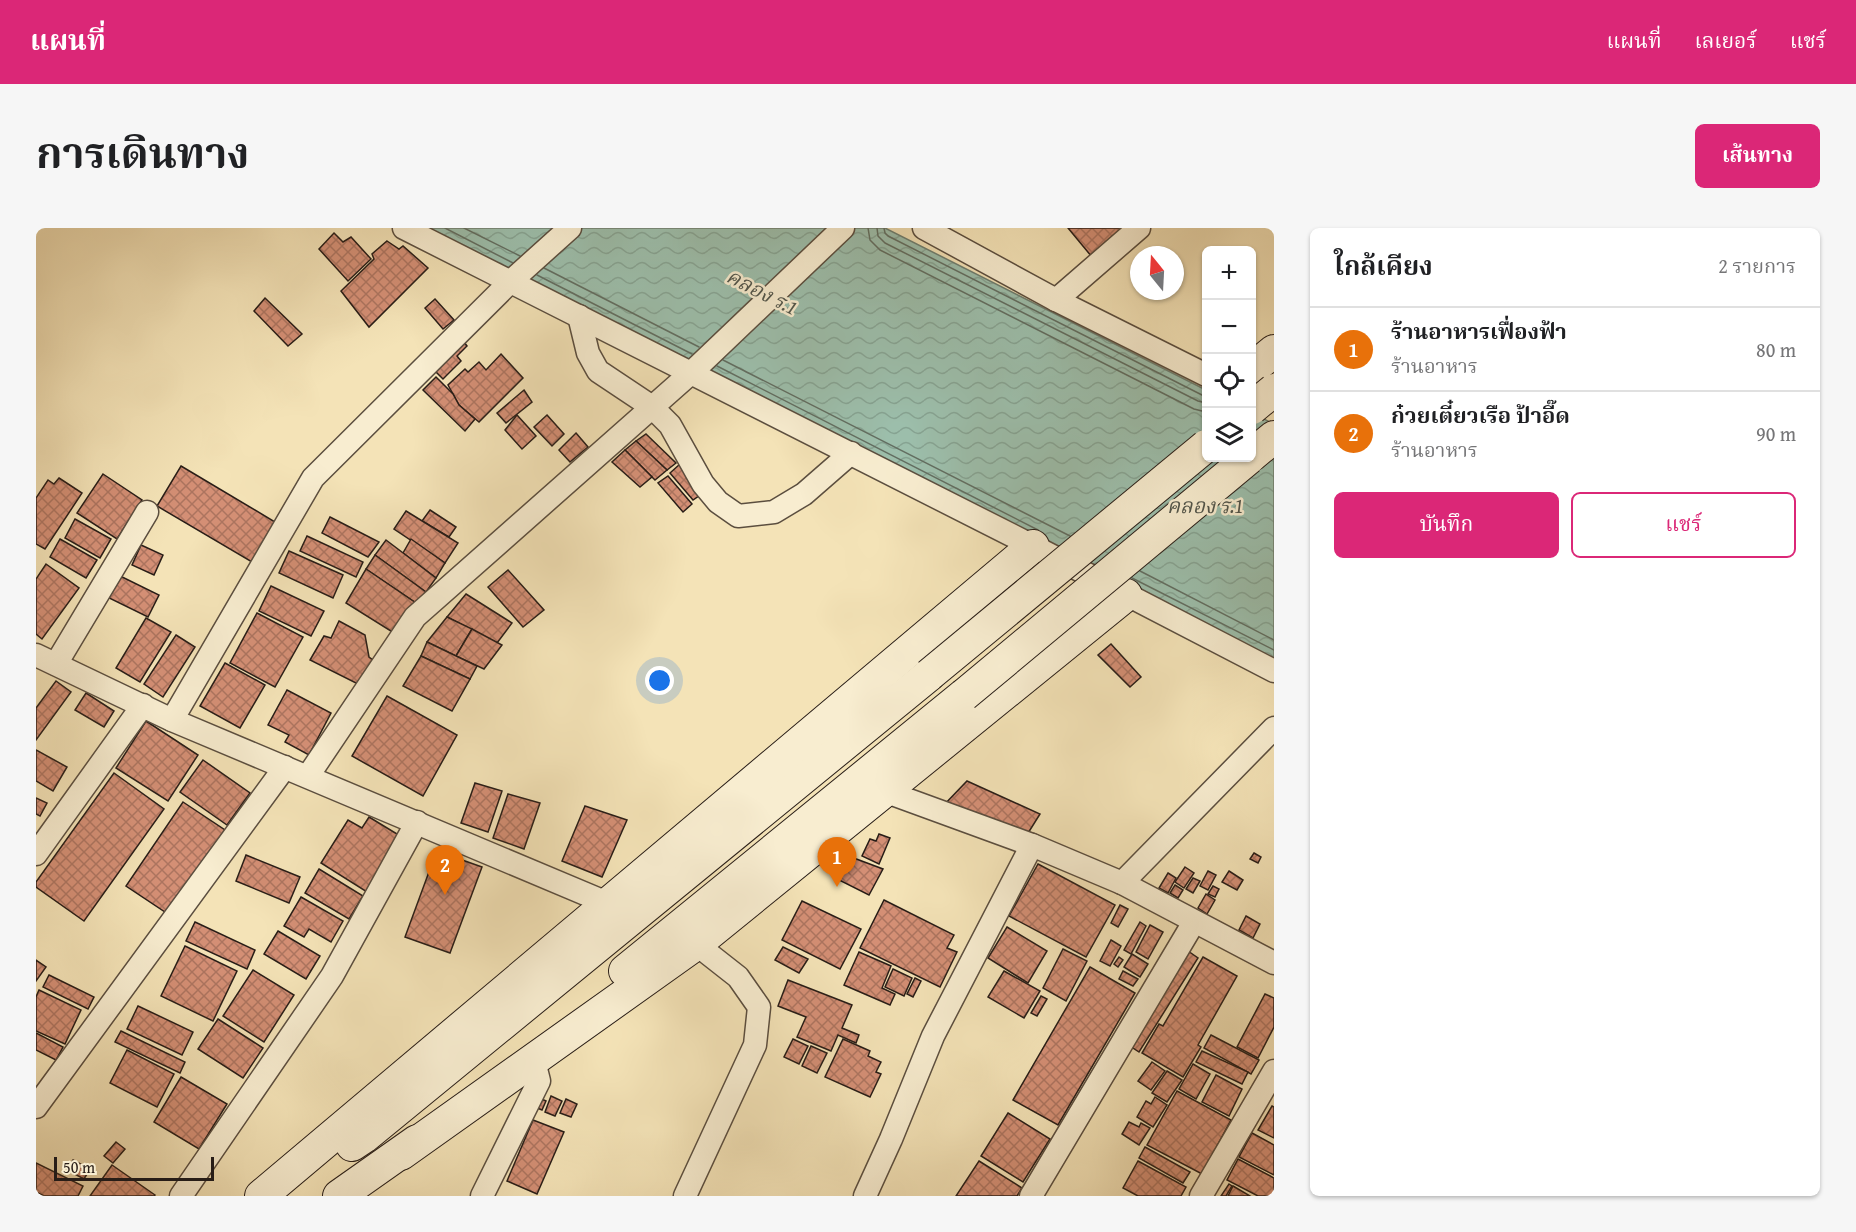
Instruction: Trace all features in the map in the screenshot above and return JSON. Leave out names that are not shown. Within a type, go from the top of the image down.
[{"type":"main road","points":[[1256,365],[1274,351]]},
{"type":"main road","points":[[1256,404],[1274,390]]},
{"type":"main road","points":[[1256,452],[1274,437]]},
{"type":"main road","points":[[269,1196],[364,1137],[1202,449]]},
{"type":"main road","points":[[401,1154],[964,695],[1244,462]]},
{"type":"main road","points":[[261,1196],[1034,546]]},
{"type":"main road","points":[[344,1194],[696,944],[1126,595]]},
{"type":"street","points":[[404,228],[1034,546],[1274,671]]},
{"type":"street","points":[[172,720],[313,478],[510,282],[570,228]]},
{"type":"street","points":[[308,776],[415,617],[692,372],[843,228]]},
{"type":"street","points":[[924,228],[1056,300],[1202,373]]},
{"type":"street","points":[[1056,300],[1139,228]]},
{"type":"street","points":[[579,316],[588,353],[598,371],[652,407],[670,425],[703,484],[718,502],[738,516],[774,512],[804,494],[851,453]]},
{"type":"street","points":[[1256,399],[1274,408]]},
{"type":"street","points":[[147,512],[46,659],[172,720],[607,903]]},
{"type":"street","points":[[36,854],[143,705]]},
{"type":"street","points":[[1122,883],[1274,728]]},
{"type":"street","points":[[36,1107],[285,767]]},
{"type":"street","points":[[884,791],[1032,845],[1122,883],[1274,963]]},
{"type":"street","points":[[181,1196],[332,976],[417,822]]},
{"type":"street","points":[[865,1196],[933,1036],[1032,845]]},
{"type":"street","points":[[1031,1196],[1194,922]]},
{"type":"street","points":[[685,1196],[755,1045],[759,1007],[738,978],[696,944]]},
{"type":"street","points":[[482,1196],[539,1081],[534,1061]]},
{"type":"street","points":[[1201,1196],[1274,1071]]},
{"type":"water","name":"คลอง ร.1","points":[[415,228],[885,228],[1202,388],[1202,462],[1256,462],[1256,415],[1274,424],[1274,665]]},
{"type":"building","points":[[1068,228],[1125,228],[1092,257]]},
{"type":"building","points":[[334,233],[343,242],[351,237],[371,259],[348,281],[319,249]]},
{"type":"building","points":[[387,241],[399,249],[403,246],[428,268],[369,327],[341,291],[374,259],[372,254]]},
{"type":"building","points":[[265,298],[302,334],[288,346],[254,311]]},
{"type":"building","points":[[435,299],[454,320],[443,329],[425,308]]},
{"type":"building","points":[[461,338],[467,346],[457,356],[461,361],[443,379],[432,368]]},
{"type":"building","points":[[501,354],[523,378],[479,422],[459,405],[448,385],[465,369],[468,372],[479,362],[486,370]]},
{"type":"building","points":[[436,377],[453,394],[459,405],[475,419],[465,431],[423,390]]},
{"type":"building","points":[[524,390],[532,402],[506,423],[497,413]]},
{"type":"building","points":[[517,415],[536,436],[522,449],[505,430]]},
{"type":"building","points":[[547,415],[564,434],[552,446],[534,427]]},
{"type":"building","points":[[576,433],[588,447],[570,462],[559,450]]},
{"type":"building","points":[[646,434],[676,463],[667,470],[636,441]]},
{"type":"building","points":[[636,441],[667,470],[655,480],[625,450]]},
{"type":"building","points":[[625,450],[652,477],[640,487],[612,462]]},
{"type":"building","points":[[680,464],[703,493],[693,500],[670,473]]},
{"type":"building","points":[[181,466],[275,522],[252,562],[157,506]]},
{"type":"building","points":[[103,474],[142,500],[117,539],[77,513]]},
{"type":"building","points":[[668,476],[692,504],[683,512],[658,483]]},
{"type":"building","points":[[59,478],[82,493],[45,549],[36,544],[36,498],[48,480],[54,484]]},
{"type":"building","points":[[430,510],[456,527],[449,537],[422,521]]},
{"type":"building","points":[[406,511],[458,543],[445,563],[394,529]]},
{"type":"building","points":[[330,517],[379,542],[368,557],[322,533]]},
{"type":"building","points":[[75,519],[111,539],[100,558],[65,538]]},
{"type":"building","points":[[307,536],[363,562],[356,577],[300,551]]},
{"type":"building","points":[[60,539],[97,560],[86,578],[50,557]]},
{"type":"building","points":[[411,539],[445,563],[436,578],[403,553]]},
{"type":"building","points":[[386,540],[436,578],[426,592],[375,555]]},
{"type":"building","points":[[141,545],[163,555],[154,575],[132,565]]},
{"type":"building","points":[[289,551],[343,575],[333,598],[279,573]]},
{"type":"building","points":[[375,555],[426,592],[416,603],[366,569]]},
{"type":"building","points":[[46,564],[79,588],[42,639],[36,634],[36,579]]},
{"type":"building","points":[[366,569],[416,603],[394,633],[346,603]]},
{"type":"building","points":[[508,570],[544,610],[523,627],[488,587]]},
{"type":"building","points":[[114,573],[159,595],[148,617],[103,595]]},
{"type":"building","points":[[271,586],[324,611],[311,636],[259,611]]},
{"type":"building","points":[[466,594],[512,623],[497,643],[447,617]]},
{"type":"building","points":[[257,613],[303,637],[275,687],[230,663]]},
{"type":"building","points":[[447,617],[472,629],[456,656],[427,642]]},
{"type":"building","points":[[146,618],[171,632],[140,682],[116,668]]},
{"type":"building","points":[[339,621],[365,635],[369,657],[377,663],[362,686],[310,660],[324,636],[331,638]]},
{"type":"building","points":[[472,629],[502,645],[484,669],[456,656]]},
{"type":"building","points":[[176,635],[195,647],[163,697],[144,684]]},
{"type":"building","points":[[427,642],[477,666],[470,679],[421,656]]},
{"type":"building","points":[[1111,644],[1141,677],[1130,687],[1098,655]]},
{"type":"building","points":[[421,656],[470,679],[452,711],[403,686]]},
{"type":"building","points":[[225,663],[265,685],[240,728],[200,706]]},
{"type":"building","points":[[56,681],[71,692],[36,740],[36,708]]},
{"type":"building","points":[[287,690],[331,713],[309,755],[285,742],[289,735],[268,725]]},
{"type":"building","points":[[86,693],[114,711],[104,727],[75,710]]},
{"type":"building","points":[[387,696],[457,735],[423,796],[352,756]]},
{"type":"building","points":[[146,721],[198,755],[168,801],[116,768]]},
{"type":"building","points":[[36,750],[67,767],[53,791],[36,781]]},
{"type":"building","points":[[203,760],[250,793],[227,825],[180,792]]},
{"type":"building","points":[[114,773],[164,809],[84,921],[36,887],[36,882]]},
{"type":"building","points":[[967,781],[1040,814],[1025,838],[943,806]]},
{"type":"building","points":[[475,783],[502,791],[488,832],[461,823]]},
{"type":"building","points":[[508,794],[540,803],[524,849],[493,838]]},
{"type":"building","points":[[36,798],[47,803],[40,816],[36,814]]},
{"type":"building","points":[[183,802],[225,830],[168,914],[126,886]]},
{"type":"building","points":[[585,806],[627,820],[602,877],[562,861]]},
{"type":"building","points":[[369,817],[402,837],[367,892],[321,863],[348,820],[362,828]]},
{"type":"building","points":[[879,834],[890,838],[879,864],[862,856],[870,839],[876,841]]},
{"type":"building","points":[[1254,853],[1261,857],[1258,863],[1250,859]]},
{"type":"building","points":[[246,855],[300,877],[289,903],[236,881]]},
{"type":"building","points":[[448,855],[482,867],[450,953],[405,937],[433,861],[445,865]]},
{"type":"building","points":[[851,857],[883,869],[869,895],[839,880]]},
{"type":"building","points":[[1038,864],[1115,905],[1086,957],[1009,916]]},
{"type":"building","points":[[1185,867],[1194,873],[1184,888],[1175,882]]},
{"type":"building","points":[[319,869],[363,896],[349,919],[305,893]]},
{"type":"building","points":[[1208,871],[1216,875],[1208,890],[1200,886]]},
{"type":"building","points":[[1229,871],[1243,880],[1237,890],[1222,882]]},
{"type":"building","points":[[1168,873],[1176,878],[1168,893],[1159,888]]},
{"type":"building","points":[[1193,878],[1200,881],[1193,893],[1186,889]]},
{"type":"building","points":[[1175,885],[1183,890],[1178,898],[1170,893]]},
{"type":"building","points":[[1213,886],[1219,889],[1215,897],[1208,894]]},
{"type":"building","points":[[1206,894],[1215,900],[1207,914],[1198,908]]},
{"type":"building","points":[[301,897],[343,921],[331,942],[309,929],[304,937],[284,926]]},
{"type":"building","points":[[884,900],[954,935],[947,948],[957,952],[940,987],[860,948]]},
{"type":"building","points":[[802,901],[861,929],[840,969],[782,940]]},
{"type":"building","points":[[1120,905],[1128,909],[1118,927],[1111,923]]},
{"type":"building","points":[[1246,916],[1260,924],[1253,938],[1239,930]]},
{"type":"building","points":[[195,922],[255,950],[247,969],[186,941]]},
{"type":"building","points":[[1140,922],[1146,926],[1131,954],[1124,950]]},
{"type":"building","points":[[1150,925],[1163,932],[1148,959],[1136,952]]},
{"type":"building","points":[[1007,927],[1047,951],[1028,983],[988,958]]},
{"type":"building","points":[[278,931],[320,956],[306,979],[264,954]]},
{"type":"building","points":[[1111,940],[1121,946],[1110,966],[1100,961]]},
{"type":"building","points":[[185,946],[237,971],[213,1021],[161,996]]},
{"type":"building","points":[[783,947],[808,959],[799,973],[775,960]]},
{"type":"building","points":[[1063,949],[1087,961],[1066,1001],[1043,988]]},
{"type":"building","points":[[1188,951],[1198,958],[1139,1052],[1130,1046]]},
{"type":"building","points":[[859,952],[891,966],[882,988],[895,994],[890,1005],[844,985]]},
{"type":"building","points":[[1132,954],[1148,964],[1140,977],[1124,967]]},
{"type":"building","points":[[1119,957],[1123,960],[1118,967],[1114,964]]},
{"type":"building","points":[[1203,957],[1237,976],[1198,1045],[1201,1047],[1183,1077],[1142,1053],[1159,1024],[1163,1026]]},
{"type":"building","points":[[36,960],[46,967],[36,981]]},
{"type":"building","points":[[1090,967],[1135,993],[1058,1125],[1013,1100]]},
{"type":"building","points":[[893,969],[912,978],[904,996],[885,987]]},
{"type":"building","points":[[253,970],[294,995],[264,1042],[223,1016]]},
{"type":"building","points":[[1004,971],[1040,991],[1024,1018],[988,997]]},
{"type":"building","points":[[1123,971],[1138,979],[1133,986],[1119,979]]},
{"type":"building","points":[[49,975],[94,997],[88,1009],[43,987]]},
{"type":"building","points":[[915,978],[921,981],[913,997],[907,994]]},
{"type":"building","points":[[788,980],[852,1005],[842,1028],[859,1035],[856,1043],[838,1035],[831,1051],[797,1037],[806,1017],[778,1006]]},
{"type":"building","points":[[39,990],[81,1010],[65,1044],[36,1031],[36,997]]},
{"type":"building","points":[[1265,994],[1274,998],[1274,1027],[1258,1058],[1237,1047]]},
{"type":"building","points":[[1041,996],[1047,999],[1037,1016],[1031,1013]]},
{"type":"building","points":[[138,1006],[193,1032],[182,1055],[127,1029]]},
{"type":"building","points":[[218,1019],[263,1048],[243,1078],[198,1049]]},
{"type":"building","points":[[121,1031],[185,1062],[180,1073],[115,1042]]},
{"type":"building","points":[[36,1033],[63,1047],[56,1060],[36,1050]]},
{"type":"building","points":[[1211,1035],[1259,1060],[1251,1074],[1204,1048]]},
{"type":"building","points":[[793,1039],[808,1046],[799,1064],[784,1057]]},
{"type":"building","points":[[843,1039],[870,1051],[868,1056],[881,1062],[876,1072],[881,1074],[870,1097],[825,1077]]},
{"type":"building","points":[[811,1046],[827,1053],[817,1073],[802,1066]]},
{"type":"building","points":[[127,1050],[174,1074],[157,1107],[110,1083]]},
{"type":"building","points":[[1202,1051],[1248,1072],[1242,1084],[1196,1062]]},
{"type":"building","points":[[1152,1062],[1165,1071],[1151,1090],[1138,1081]]},
{"type":"building","points":[[1193,1064],[1210,1074],[1196,1099],[1179,1089]]},
{"type":"building","points":[[1167,1071],[1182,1080],[1167,1102],[1152,1093]]},
{"type":"building","points":[[1216,1075],[1242,1089],[1229,1116],[1202,1102]]},
{"type":"building","points":[[181,1077],[227,1104],[199,1149],[154,1122]]},
{"type":"building","points":[[1177,1091],[1231,1120],[1202,1174],[1147,1145]]},
{"type":"building","points":[[551,1096],[562,1101],[555,1116],[545,1112]]},
{"type":"building","points":[[1155,1097],[1167,1105],[1153,1127],[1137,1117],[1146,1101],[1151,1104]]},
{"type":"building","points":[[539,1098],[546,1101],[542,1110],[535,1107]]},
{"type":"building","points":[[566,1099],[577,1104],[571,1117],[560,1113]]},
{"type":"building","points":[[1272,1106],[1274,1107],[1274,1138],[1258,1130]]},
{"type":"building","points":[[1008,1113],[1050,1139],[1023,1182],[981,1156]]},
{"type":"building","points":[[533,1120],[564,1132],[537,1194],[507,1181]]},
{"type":"building","points":[[1129,1122],[1139,1127],[1141,1123],[1150,1128],[1139,1145],[1122,1134]]},
{"type":"building","points":[[1252,1133],[1274,1145],[1274,1175],[1239,1157]]},
{"type":"building","points":[[116,1142],[125,1149],[113,1163],[104,1156]]},
{"type":"building","points":[[1145,1147],[1190,1172],[1183,1183],[1139,1158]]},
{"type":"building","points":[[1238,1159],[1274,1178],[1274,1196],[1258,1196],[1227,1180]]},
{"type":"building","points":[[73,1160],[90,1169],[84,1179],[67,1170]]},
{"type":"building","points":[[979,1161],[1022,1188],[1017,1196],[956,1196]]},
{"type":"building","points":[[1138,1161],[1186,1187],[1181,1196],[1138,1196],[1123,1188]]},
{"type":"building","points":[[36,1163],[83,1186],[78,1196],[44,1196],[36,1192]]},
{"type":"building","points":[[112,1165],[155,1195],[90,1196]]},
{"type":"building","points":[[1229,1184],[1232,1186],[1226,1196],[1221,1196]]},
{"type":"building","points":[[1233,1186],[1250,1196],[1228,1196]]},
{"type":"place","name":"ร้านอาหารเฟื่องฟ้า","points":[[837,887]]},
{"type":"place","name":"ก๋วยเตี๋ยวเรือ ป้าอี๊ด","points":[[445,895]]}]
